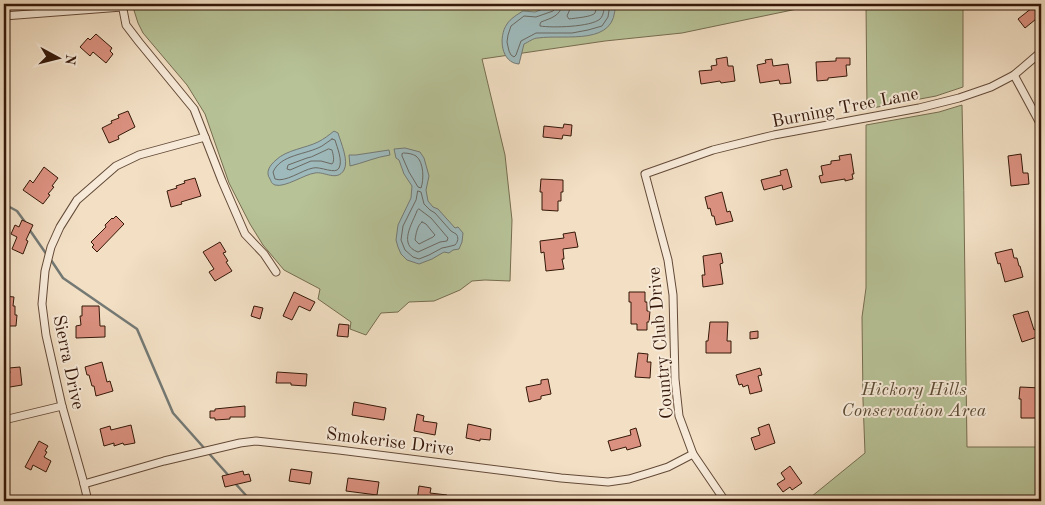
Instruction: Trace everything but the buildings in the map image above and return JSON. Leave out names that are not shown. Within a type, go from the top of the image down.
[{"type":"street","points":[[4,16],[122,5],[126,25],[194,109],[245,234],[264,254],[276,272]]},
{"type":"street","name":"Burning Tree Lane","points":[[645,174],[722,148],[774,135],[919,108],[960,98],[991,87],[1014,75],[1041,52]]},
{"type":"street","points":[[1014,75],[1041,125]]},
{"type":"street","name":"Sierra Drive","points":[[88,501],[62,406],[46,335],[42,304],[45,272],[51,247],[76,200],[116,166],[139,156],[205,137]]},
{"type":"street","name":"Country Club Drive","points":[[645,174],[668,260],[673,295],[675,379],[679,416],[692,454],[725,501]]},
{"type":"street","points":[[4,420],[62,406]]},
{"type":"street","name":"Smokerise Drive","points":[[84,484],[164,460],[256,441],[608,482],[629,480],[649,474],[668,467],[692,454]]},
{"type":"green space","points":[[132,4],[821,4],[682,33],[605,41],[482,59],[505,155],[512,220],[510,281],[472,281],[460,290],[434,301],[409,302],[398,312],[381,313],[366,335],[350,329],[351,322],[318,299],[320,289],[284,270],[263,245],[229,183],[205,114],[187,85],[143,33]]},
{"type":"green space","points":[[866,4],[963,4],[963,87],[936,96],[867,109]]},
{"type":"green space","name":"Hickory Hills Conservation Area","points":[[962,105],[967,447],[1041,447],[1041,501],[806,501],[865,453],[862,317],[866,288],[866,125],[939,112]]},
{"type":"water","points":[[556,4],[615,4],[613,18],[608,27],[599,33],[588,36],[534,39],[524,44],[519,64],[513,63],[505,54],[502,42],[504,29],[508,22],[523,11],[535,12]]},
{"type":"water","points":[[334,131],[338,133],[346,162],[341,173],[334,176],[315,173],[284,185],[272,183],[268,171],[276,160],[285,154],[318,142]]},
{"type":"water","points":[[405,148],[420,152],[424,158],[429,176],[426,190],[428,201],[455,228],[458,227],[463,233],[459,249],[449,253],[444,252],[419,264],[407,260],[401,254],[396,240],[398,225],[411,198],[412,186],[404,174],[399,160],[396,158],[394,149]]},
{"type":"water","points":[[389,150],[390,155],[350,166],[349,155]]},
{"type":"waterway","points":[[4,204],[17,211],[25,222]]},
{"type":"waterway","points":[[29,229],[47,255]]},
{"type":"waterway","points":[[51,260],[63,278],[137,329],[173,413],[229,476]]},
{"type":"waterway","points":[[234,482],[251,501]]}]
